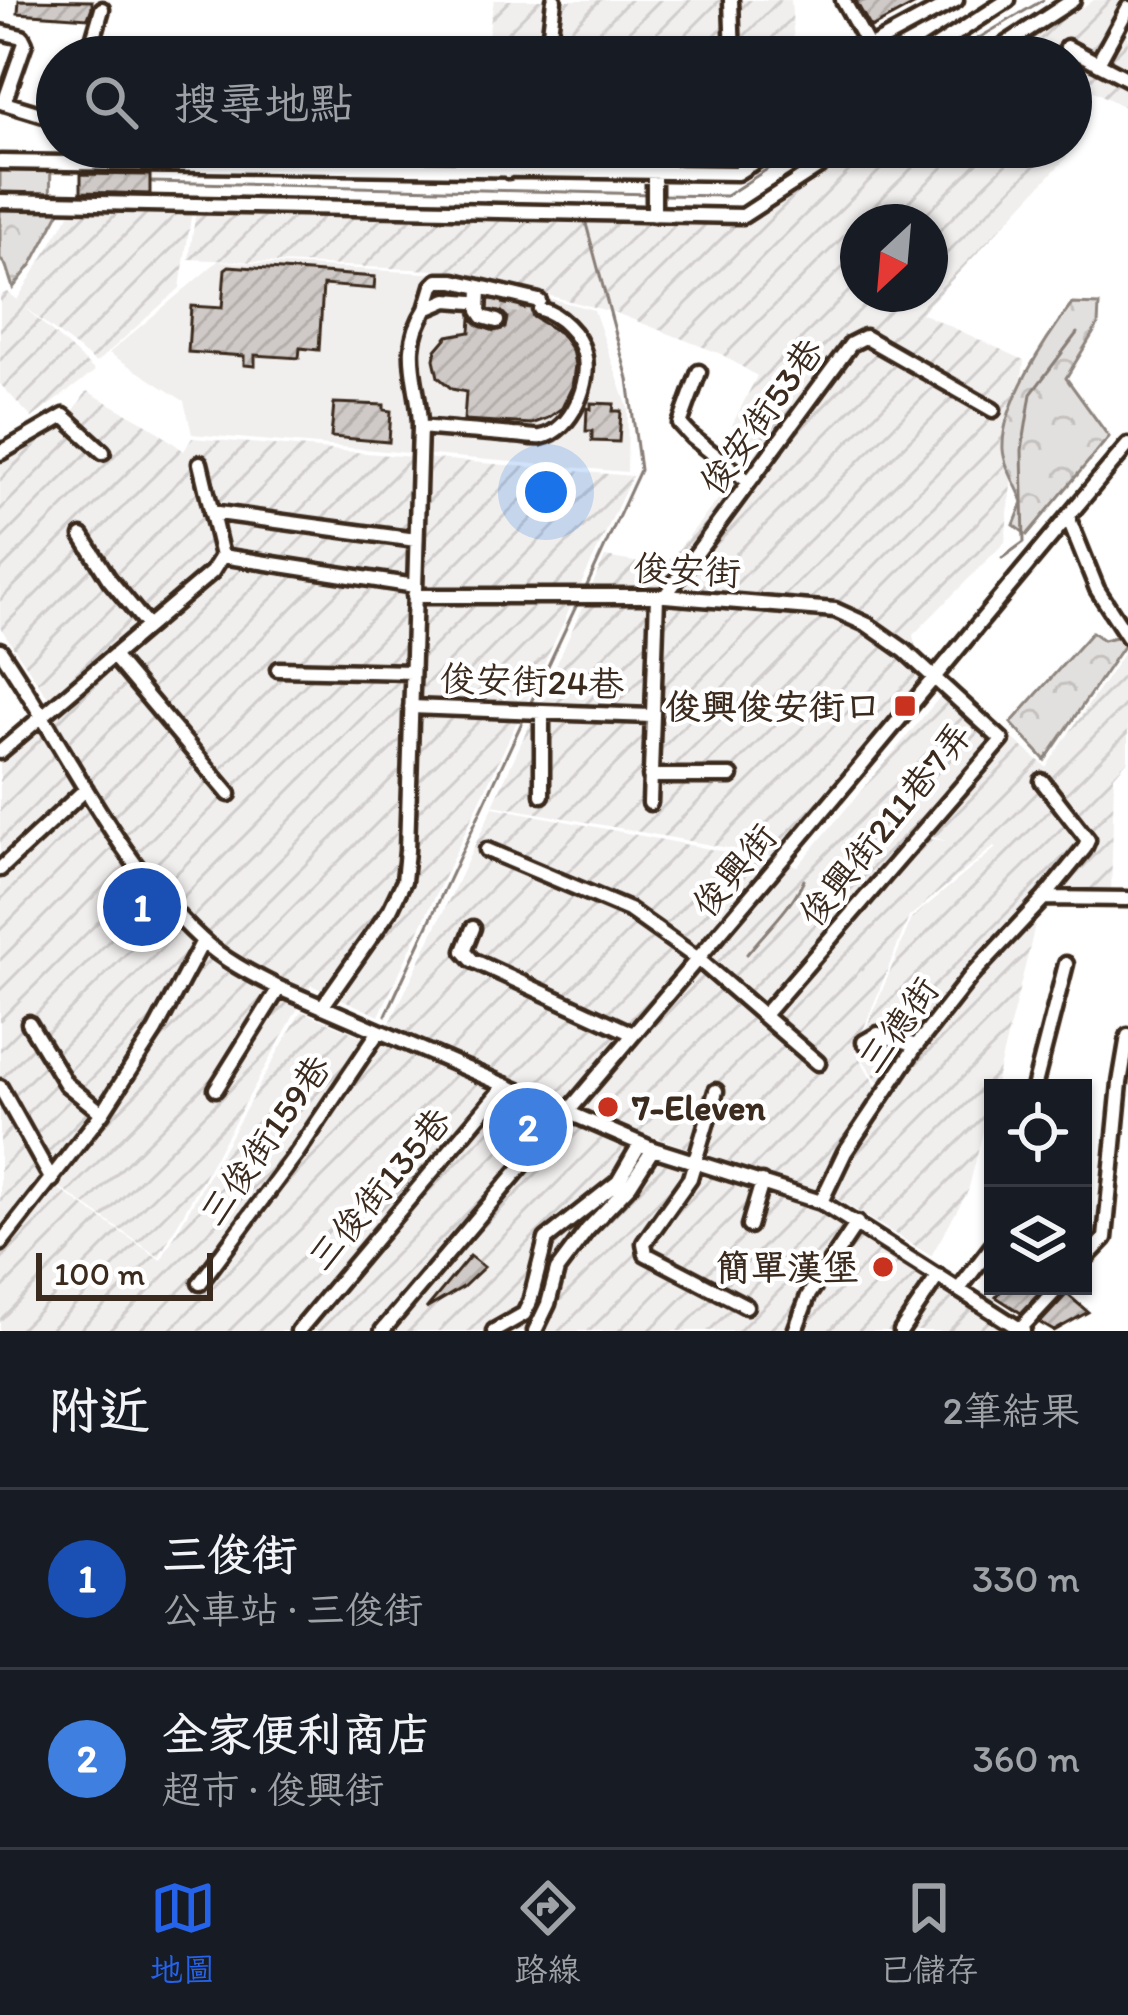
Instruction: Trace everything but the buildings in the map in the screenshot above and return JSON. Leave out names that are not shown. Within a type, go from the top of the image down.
[{"type":"street","points":[[550,36],[554,0]]},
{"type":"street","points":[[731,0],[732,36]]},
{"type":"street","points":[[843,0],[863,36]]},
{"type":"street","points":[[889,36],[956,0]]},
{"type":"street","points":[[952,36],[1008,0]]},
{"type":"street","points":[[1018,36],[1073,0]]},
{"type":"street","points":[[1098,63],[1128,8]]},
{"type":"street","points":[[94,36],[102,9]]},
{"type":"street","points":[[0,32],[25,43],[2,102],[36,113]]},
{"type":"street","points":[[1092,60],[1128,79]]},
{"type":"street","points":[[0,162],[36,163]]},
{"type":"street","points":[[339,168],[654,173],[736,173],[745,168]]},
{"type":"street","points":[[0,201],[743,216],[817,168]]},
{"type":"street","points":[[654,173],[654,215]]},
{"type":"street","points":[[322,1007],[390,910],[404,881],[420,428],[410,358],[413,335],[433,286],[438,281],[454,281],[540,304],[566,325],[586,356],[583,389],[572,415],[541,437],[420,428]]},
{"type":"street","points":[[480,288],[479,311],[497,321]]},
{"type":"street","points":[[426,309],[447,301],[472,302]]},
{"type":"street","name":"俊安街53巷","points":[[661,596],[851,344],[865,337],[992,410]]},
{"type":"street","points":[[699,372],[680,419],[681,428],[749,482]]},
{"type":"street","points":[[0,453],[64,416],[104,452]]},
{"type":"street","name":"俊興街","points":[[382,1331],[1128,445]]},
{"type":"street","points":[[0,752],[212,572],[222,556],[200,464]]},
{"type":"street","points":[[211,512],[416,540]]},
{"type":"street","points":[[1068,517],[1097,589],[1128,637]]},
{"type":"street","points":[[82,536],[109,579],[148,626]]},
{"type":"street","name":"俊安街","points":[[222,556],[414,591],[661,596],[835,610],[868,625],[935,678]]},
{"type":"street","points":[[650,803],[651,716],[661,596]]},
{"type":"street","points":[[0,651],[159,897],[203,941],[240,968],[646,1147],[821,1202],[1014,1328],[1050,1295]]},
{"type":"street","points":[[113,656],[229,794]]},
{"type":"street","points":[[278,669],[412,672]]},
{"type":"street","name":"俊興街211巷7弄","points":[[764,1015],[1002,740],[935,678]]},
{"type":"street","name":"俊安街24巷","points":[[411,707],[651,716]]},
{"type":"street","points":[[542,712],[542,795]]},
{"type":"street","points":[[650,776],[731,776]]},
{"type":"street","name":"三德街","points":[[821,1202],[845,1152],[916,1046],[970,976],[1084,849],[1088,840],[1042,782]]},
{"type":"street","points":[[0,869],[86,789]]},
{"type":"street","points":[[487,850],[629,910],[698,958],[818,1063]]},
{"type":"street","points":[[1044,898],[1128,899]]},
{"type":"street","points":[[473,928],[464,951],[472,960],[633,1034]]},
{"type":"street","points":[[0,1244],[102,1113],[203,941]]},
{"type":"street","points":[[1036,1079],[1066,964]]},
{"type":"street","points":[[216,1089],[279,988]]},
{"type":"street","points":[[29,1024],[66,1084],[102,1113]]},
{"type":"street","name":"三俊街159巷","points":[[200,1283],[379,1031]]},
{"type":"street","points":[[865,1042],[878,1034],[916,1046]]},
{"type":"street","points":[[1092,1252],[1105,1238],[1128,1036]]},
{"type":"street","name":"三俊街135巷","points":[[298,1331],[505,1085]]},
{"type":"street","points":[[0,1087],[52,1180]]},
{"type":"street","points":[[716,1091],[690,1178],[644,1243],[646,1254],[746,1306]]},
{"type":"street","points":[[494,1331],[524,1314],[546,1239],[618,1182],[646,1147]]},
{"type":"street","points":[[535,1331],[557,1270],[630,1184],[646,1147]]},
{"type":"street","points":[[749,1226],[762,1182]]},
{"type":"street","points":[[795,1331],[808,1296],[857,1223]]},
{"type":"street","points":[[959,1289],[984,1257]]},
{"type":"street","points":[[901,1331],[938,1276]]},
{"type":"shaded area","points":[[494,0],[791,0],[794,36],[488,36]]},
{"type":"shaded area","points":[[1094,0],[1128,0],[1128,109],[1092,90],[1092,36],[1036,36]]},
{"type":"shaded area","points":[[830,168],[1057,168],[948,284],[948,204],[840,204],[840,312],[922,312],[1024,360],[1005,542],[913,635],[923,680],[771,856],[493,805],[605,557],[664,567],[760,447],[732,425],[757,376],[721,354],[616,313],[455,271],[189,259],[196,211],[745,223]]},
{"type":"shaded area","points":[[73,208],[192,211],[180,288],[96,363],[23,306],[95,371],[32,418],[0,384],[0,295],[7,292],[17,300]]},
{"type":"shaded area","points":[[218,261],[459,275],[594,310],[628,408],[627,472],[192,434],[184,401],[109,353]]},
{"type":"shaded area","points":[[87,391],[184,451],[192,438],[632,476],[379,1016],[311,985],[159,1257],[49,1180],[0,1240],[0,762],[198,588],[49,699],[0,627],[0,463],[63,427]]},
{"type":"shaded area","points":[[1128,647],[1128,760],[1114,776],[1111,895],[1041,896],[996,1079],[984,1079],[984,1128],[968,1191],[931,1256],[831,1195],[849,1155],[877,1116],[881,1086],[857,1051],[912,918],[996,848],[909,917],[855,1050],[877,1088],[819,1191],[648,1135],[635,1150],[674,1166],[823,1207],[1018,1331],[0,1331],[0,1256],[56,1187],[161,1260],[301,1011],[380,1044],[493,807],[798,866],[944,692],[994,741],[910,835],[946,841],[926,835],[1010,736],[1046,767]]},
{"type":"green space","points":[[0,162],[51,168],[50,202],[0,201]]},
{"type":"green space","points":[[0,209],[61,209],[32,264],[13,288],[0,259]]},
{"type":"green space","points":[[1072,304],[1099,305],[1098,325],[1066,378],[1109,437],[1027,535],[1014,525],[1023,502],[1004,456],[1004,432],[1027,373]]},
{"type":"green space","points":[[1092,632],[1103,640],[1119,636],[1124,645],[1045,760],[1011,723]]},
{"type":"waterway","points":[[982,36],[1043,0]]},
{"type":"waterway","points":[[661,195],[726,196],[769,168]]},
{"type":"waterway","points":[[152,182],[652,194]]},
{"type":"waterway","points":[[584,592],[640,470],[628,379],[585,220]]},
{"type":"waterway","points":[[1002,558],[1024,542],[1022,450],[1031,394],[1077,333]]},
{"type":"waterway","points":[[531,702],[579,600]]},
{"type":"waterway","points":[[386,1015],[523,720]]},
{"type":"waterway","points":[[747,954],[804,880]]},
{"type":"waterway","points":[[548,1256],[553,1242],[566,1231]]},
{"type":"waterway","points":[[531,1313],[541,1283]]},
{"type":"tunnel","points":[[472,302],[540,309]]},
{"type":"place","name":"俊興俊安街口","points":[[905,706]]},
{"type":"place","name":"三俊街","points":[[142,907]]},
{"type":"place","name":"7-Eleven","points":[[608,1107]]},
{"type":"place","name":"全家便利商店","points":[[528,1127]]},
{"type":"place","name":"簡單漢堡","points":[[883,1267]]}]
